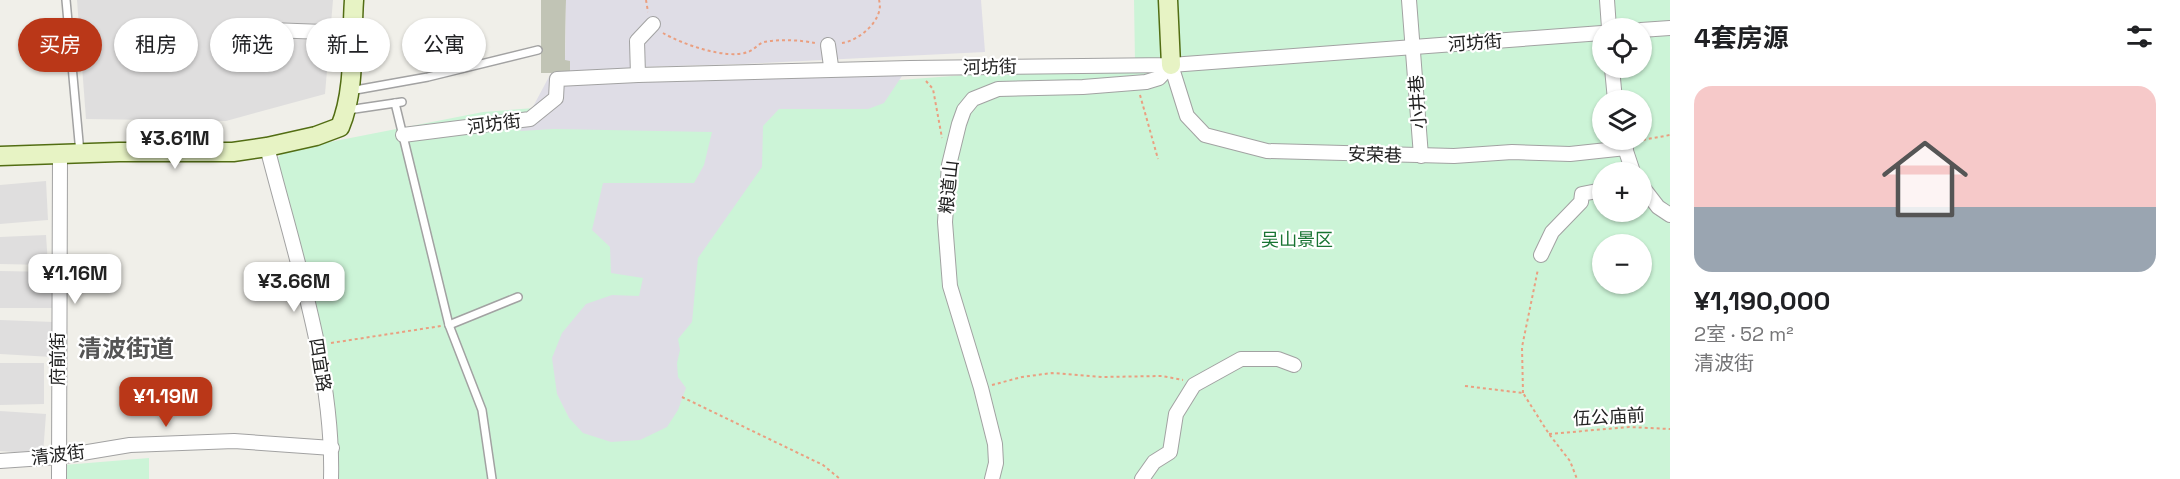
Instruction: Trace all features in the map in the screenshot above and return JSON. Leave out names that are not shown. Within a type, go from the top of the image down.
[{"type":"street","points":[[352,18],[354,0]]},
{"type":"street","points":[[1168,0],[1171,65]]},
{"type":"street","name":"小井巷","points":[[1409,0],[1421,156]]},
{"type":"street","points":[[1607,0],[1608,18]]},
{"type":"street","points":[[638,75],[637,41],[653,24]]},
{"type":"street","points":[[1652,29],[1670,28]]},
{"type":"street","name":"河坊街","points":[[403,135],[530,119],[556,98],[557,79],[638,75],[1171,65],[1592,34]]},
{"type":"street","points":[[828,45],[831,66]]},
{"type":"street","name":"粮道山","points":[[993,479],[996,463],[995,444],[981,388],[950,286],[945,222],[949,165],[964,110],[973,99],[985,93],[1011,88],[1083,87],[1137,83],[1160,78],[1171,65]]},
{"type":"street","name":"安荣巷","points":[[1171,65],[1187,116],[1204,135],[1268,151],[1454,156],[1512,152],[1570,154],[1592,150]]},
{"type":"street","points":[[0,156],[233,152],[316,136],[344,118],[350,91],[350,72]]},
{"type":"street","name":"四宜路","points":[[267,147],[318,344],[332,448],[331,479]]},
{"type":"street","name":"府前街","points":[[59,479],[60,154]]},
{"type":"street","points":[[1541,255],[1552,232],[1581,202],[1582,194],[1592,192]]},
{"type":"street","points":[[1652,199],[1658,207],[1670,215]]},
{"type":"street","points":[[1142,479],[1154,462],[1170,452],[1176,414],[1194,385],[1241,359],[1278,359],[1294,364]]},
{"type":"street","name":"清波街","points":[[0,461],[58,457],[130,445],[234,441],[332,448]]},
{"type":"lane","points":[[66,0],[80,153]]},
{"type":"lane","points":[[350,91],[428,77],[538,50]]},
{"type":"lane","points":[[344,118],[399,103],[403,135],[449,325],[482,410],[492,479]]},
{"type":"lane","points":[[449,325],[518,297]]},
{"type":"path","points":[[646,0],[653,24],[676,41],[697,48],[730,53],[748,52],[762,43],[782,40],[809,41],[828,45],[847,42],[867,30],[876,21],[881,5],[879,0]]},
{"type":"path","points":[[925,81],[933,89],[949,165]]},
{"type":"path","points":[[1137,83],[1158,159]]},
{"type":"path","points":[[1652,138],[1670,135]]},
{"type":"path","points":[[1541,255],[1522,347],[1523,393],[1549,434],[1570,461],[1577,479]]},
{"type":"path","points":[[318,344],[449,325]]},
{"type":"path","points":[[981,388],[1022,377],[1052,373],[1103,377],[1162,376],[1199,382]]},
{"type":"path","points":[[1465,386],[1523,393]]},
{"type":"path","points":[[682,397],[822,465],[840,479]]},
{"type":"path","name":"伍公庙前","points":[[1549,434],[1629,427],[1670,429]]},
{"type":"shaded area","points":[[77,0],[333,0],[331,18],[306,18],[306,72],[327,72],[325,94],[226,121],[86,119],[82,72],[102,72],[102,18],[78,18]]},
{"type":"shaded area","points":[[541,0],[566,0],[565,59],[570,60],[570,73],[541,73]]},
{"type":"shaded area","points":[[566,0],[981,0],[985,52],[638,67],[583,72],[910,64],[884,103],[868,109],[779,109],[763,126],[762,167],[698,258],[692,322],[678,339],[680,350],[677,363],[678,377],[686,388],[678,410],[667,427],[640,440],[611,442],[583,433],[569,418],[557,394],[552,358],[562,333],[586,304],[612,295],[639,296],[643,278],[611,273],[610,247],[592,230],[603,183],[694,183],[704,165],[712,132],[554,129],[520,131],[551,73],[570,72],[570,61],[565,60]]},
{"type":"shaded area","points":[[46,181],[48,220],[0,224],[0,185]]},
{"type":"shaded area","points":[[46,235],[48,265],[0,264],[0,237]]},
{"type":"shaded area","points":[[0,271],[53,272],[52,308],[0,308]]},
{"type":"shaded area","points":[[0,320],[54,322],[52,357],[0,354]]},
{"type":"shaded area","points":[[0,363],[44,363],[44,404],[0,405]]},
{"type":"shaded area","points":[[0,411],[46,414],[43,454],[0,451]]},
{"type":"green space","name":"吴山景区","points":[[1134,0],[1670,0],[1670,479],[330,479],[329,391],[270,166],[284,151],[483,112],[1135,62]]},
{"type":"green space","points":[[149,458],[149,479],[64,479],[64,465]]},
{"type":"district","name":"清波街道","points":[[126,349]]}]
